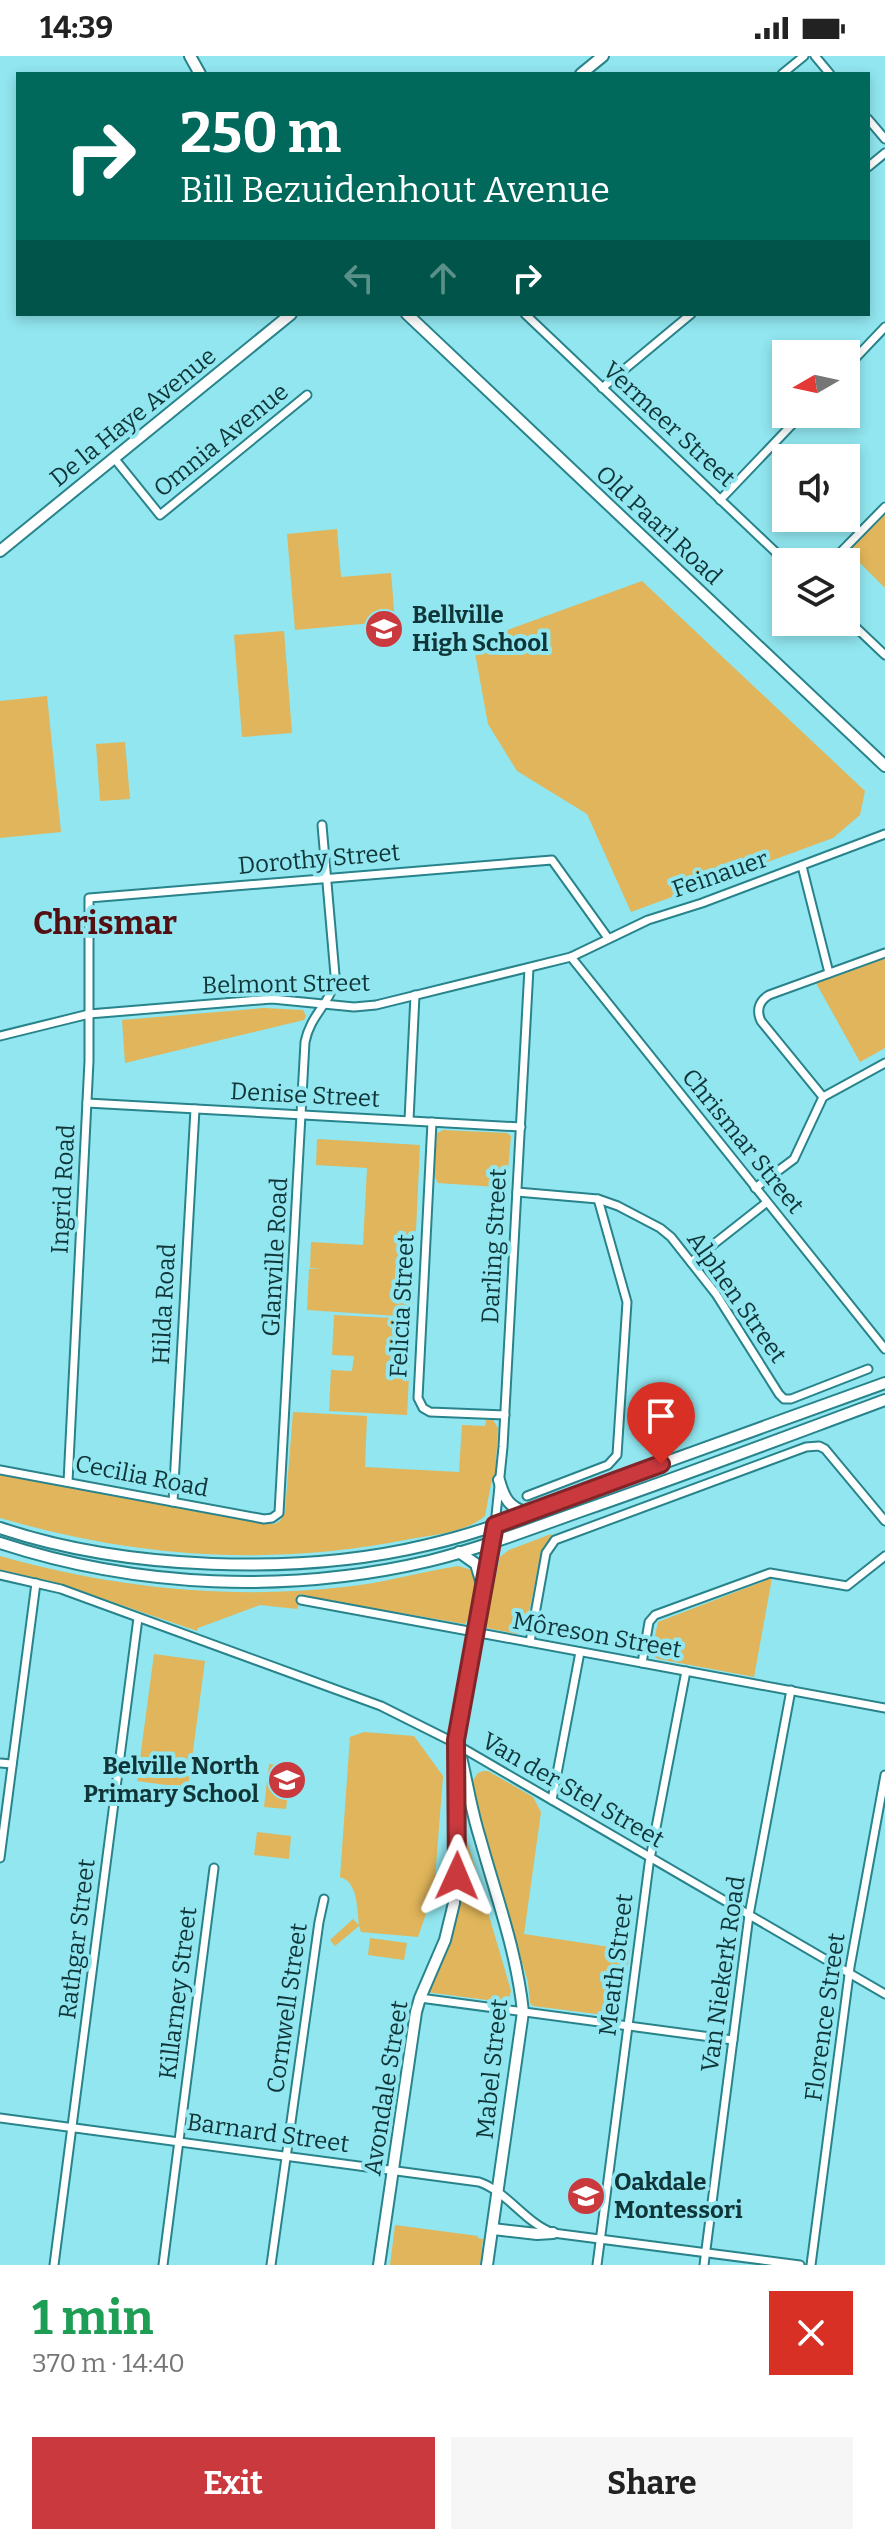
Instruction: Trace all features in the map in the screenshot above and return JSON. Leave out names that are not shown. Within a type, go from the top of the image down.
[{"type":"main road","points":[[583,72],[603,56]]},
{"type":"main road","name":"De la Haye Avenue","points":[[0,551],[289,316]]},
{"type":"main road","name":"Old Paarl Road","points":[[409,316],[885,766]]},
{"type":"main road","points":[[0,1528],[93,1551],[224,1565],[361,1558],[427,1545],[495,1525],[885,1383]]},
{"type":"main road","points":[[0,1543],[57,1560],[131,1575],[223,1582],[287,1581],[360,1573],[429,1561],[492,1542],[885,1400]]},
{"type":"main road","points":[[499,1480],[511,1506],[528,1513]]},
{"type":"main road","name":"Avondale Street","points":[[379,2265],[405,2074],[420,1998],[445,1940],[454,1903],[458,1849],[457,1744],[495,1525]]},
{"type":"main road","points":[[459,1552],[476,1564],[483,1590]]},
{"type":"main road","name":"Mabel Street","points":[[457,1744],[474,1818],[510,1936],[523,2012],[487,2265]]},
{"type":"main road","points":[[493,2229],[553,2233]]},
{"type":"street","points":[[784,72],[804,56]]},
{"type":"street","points":[[815,56],[828,72]]},
{"type":"street","points":[[870,121],[885,139]]},
{"type":"street","name":"Vermeer Street","points":[[527,316],[772,549]]},
{"type":"street","points":[[602,388],[689,316]]},
{"type":"street","points":[[860,353],[885,327]]},
{"type":"street","name":"Omnia Avenue","points":[[114,458],[160,515],[307,395]]},
{"type":"street","points":[[720,500],[789,428]]},
{"type":"street","points":[[845,548],[885,507]]},
{"type":"street","points":[[860,631],[885,655]]},
{"type":"street","name":"Glanville Road","points":[[276,1516],[281,1505],[307,1033],[316,1013],[331,995],[335,975],[322,825]]},
{"type":"street","name":"Feinauer","points":[[571,957],[648,920],[885,834]]},
{"type":"street","name":"Dorothy Street","points":[[89,898],[552,860],[608,938]]},
{"type":"street","points":[[802,866],[829,973]]},
{"type":"street","name":"Ingrid Road","points":[[68,1482],[87,1103],[89,898]]},
{"type":"street","points":[[823,1097],[761,1021],[758,1012],[760,1003],[769,995],[885,953]]},
{"type":"street","name":"Belmont Street","points":[[0,1036],[89,1014],[272,999],[363,1007],[571,957]]},
{"type":"street","name":"Chrismar Street","points":[[571,957],[885,1349]]},
{"type":"street","name":"Darling Street","points":[[495,1525],[505,1415],[529,968]]},
{"type":"street","points":[[409,1120],[415,995]]},
{"type":"street","points":[[755,1188],[786,1166],[799,1152],[823,1097],[885,1063]]},
{"type":"street","name":"Denise Street","points":[[87,1103],[521,1127]]},
{"type":"street","name":"Hilda Road","points":[[173,1502],[195,1109]]},
{"type":"street","name":"Felicia Street","points":[[432,1122],[418,1398],[430,1412],[505,1415]]},
{"type":"street","name":"Alphen Street","points":[[517,1192],[598,1199],[660,1228],[671,1237],[716,1294],[781,1397],[791,1399],[868,1369]]},
{"type":"street","points":[[527,1496],[608,1465],[617,1455],[627,1302],[598,1199]]},
{"type":"street","points":[[691,1262],[766,1203]]},
{"type":"street","points":[[530,1642],[545,1557],[555,1540],[806,1447],[825,1449],[885,1521]]},
{"type":"street","name":"Cecilia Road","points":[[0,1470],[264,1519],[276,1516]]},
{"type":"street","points":[[642,1663],[649,1622],[655,1615],[770,1573],[847,1586],[885,1556]]},
{"type":"street","name":"Van der Stel Street","points":[[0,1575],[61,1589],[381,1706],[457,1744],[885,1994]]},
{"type":"street","points":[[0,1858],[36,1583]]},
{"type":"street","name":"Môreson Street","points":[[301,1600],[885,1708]]},
{"type":"street","name":"Rathgar Street","points":[[54,2265],[138,1618]]},
{"type":"street","points":[[552,1800],[580,1652]]},
{"type":"street","name":"Meath Street","points":[[597,2265],[651,1858],[686,1671]]},
{"type":"street","name":"Van Niekerk Road","points":[[704,2265],[749,1915],[791,1690]]},
{"type":"street","points":[[0,1763],[12,1764]]},
{"type":"street","name":"Florence Street","points":[[811,2265],[850,1974],[885,1775]]},
{"type":"street","name":"Killarney Street","points":[[163,2265],[214,1868]]},
{"type":"street","name":"Cornwell Street","points":[[271,2265],[324,1899]]},
{"type":"street","points":[[420,1998],[733,2040]]},
{"type":"street","name":"Barnard Street","points":[[0,2118],[479,2182],[498,2192],[536,2224],[553,2233],[800,2265]]},
{"type":"shaded area","points":[[885,513],[885,588],[860,563],[860,548],[851,548]]},
{"type":"shaded area","points":[[337,529],[341,577],[391,573],[395,621],[295,630],[287,534]]},
{"type":"shaded area","points":[[642,581],[865,791],[860,815],[833,838],[631,912],[587,814],[517,771],[488,724],[475,653],[482,642],[502,632]]},
{"type":"shaded area","points":[[284,631],[292,733],[242,737],[234,635]]},
{"type":"shaded area","points":[[47,696],[61,832],[0,838],[0,701]]},
{"type":"shaded area","points":[[125,742],[130,799],[100,801],[96,744]]},
{"type":"shaded area","points":[[885,958],[885,1048],[860,1062],[816,983]]},
{"type":"shaded area","points":[[264,1008],[303,1010],[306,1016],[304,1020],[125,1063],[122,1020]]},
{"type":"shaded area","points":[[443,1130],[507,1133],[511,1136],[507,1182],[497,1187],[438,1183],[433,1173],[435,1134]]},
{"type":"shaded area","points":[[317,1139],[420,1145],[412,1317],[307,1310],[309,1269],[322,1269],[310,1268],[311,1242],[363,1245],[367,1168],[316,1165]]},
{"type":"shaded area","points":[[334,1315],[412,1319],[407,1415],[329,1411],[331,1370],[352,1371],[354,1356],[332,1355]]},
{"type":"shaded area","points":[[293,1412],[367,1416],[365,1467],[459,1472],[462,1425],[485,1426],[486,1420],[493,1420],[498,1428],[495,1478],[492,1479],[485,1516],[459,1529],[429,1536],[357,1548],[254,1555],[153,1550],[51,1532],[0,1518],[0,1475],[274,1524],[285,1512]]},
{"type":"shaded area","points":[[551,1534],[553,1536],[541,1552],[526,1628],[517,1634],[487,1628],[500,1557],[509,1550]]},
{"type":"shaded area","points":[[0,1556],[128,1583],[257,1592],[344,1587],[458,1566],[472,1570],[474,1598],[465,1624],[301,1594],[296,1598],[299,1604],[297,1609],[260,1605],[197,1631],[54,1582],[0,1570]]},
{"type":"shaded area","points":[[772,1578],[754,1677],[653,1656],[658,1622]]},
{"type":"shaded area","points":[[154,1654],[205,1661],[188,1788],[137,1781]]},
{"type":"shaded area","points":[[364,1732],[414,1736],[443,1776],[434,1891],[418,1937],[361,1932],[359,1926],[335,1946],[330,1940],[353,1919],[359,1925],[353,1890],[340,1877],[350,1737]]},
{"type":"shaded area","points":[[269,1764],[291,1766],[286,1809],[264,1807]]},
{"type":"shaded area","points":[[483,1771],[533,1797],[541,1812],[524,1934],[630,1950],[620,2017],[533,2006],[530,2003],[528,1982],[478,1817],[472,1782]]},
{"type":"shaded area","points":[[463,1827],[511,1991],[509,1998],[502,2002],[426,1992],[448,1937],[460,1829]]},
{"type":"shaded area","points":[[257,1832],[291,1836],[289,1859],[254,1855]]},
{"type":"shaded area","points":[[370,1938],[407,1943],[404,1960],[368,1955]]},
{"type":"shaded area","points":[[395,2225],[478,2236],[483,2239],[480,2265],[390,2265]]},
{"type":"place","name":"Bellville High School","points":[[384,629]]},
{"type":"place","name":"Belville North Primary School","points":[[287,1780]]},
{"type":"place","name":"Oakdale Montessori","points":[[586,2196]]},
{"type":"district","name":"Chrismar","points":[[105,923]]},
{"type":"route","points":[[457,1876],[456,1740],[495,1525],[661,1464]]}]
